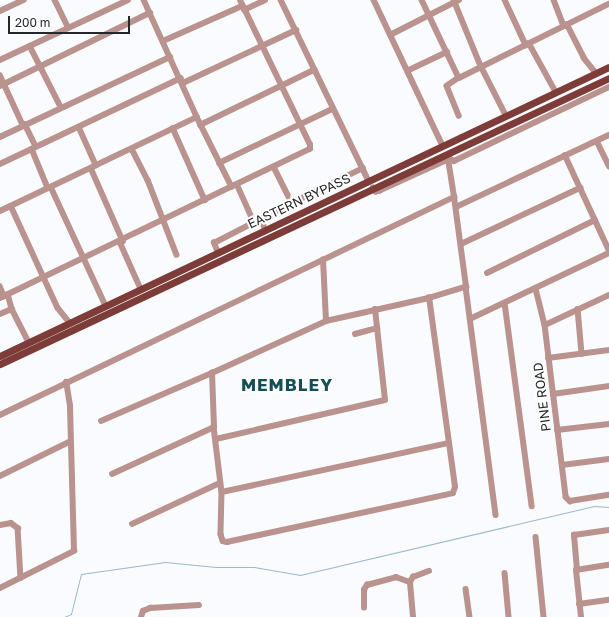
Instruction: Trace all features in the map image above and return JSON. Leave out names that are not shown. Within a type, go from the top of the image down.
[{"type":"main road","name":"EASTERN BYPASS","points":[[0,356],[609,67]]},
{"type":"main road","name":"EASTERN BYPASS","points":[[0,364],[373,188],[422,166],[448,157],[502,128],[608,82]]},
{"type":"main road","points":[[418,158],[422,166]]},
{"type":"street","points":[[0,12],[13,2],[24,0]]},
{"type":"street","points":[[55,0],[68,27]]},
{"type":"street","points":[[0,60],[128,0]]},
{"type":"street","points":[[145,0],[182,81],[200,125],[219,163],[235,185],[254,222]]},
{"type":"street","points":[[163,40],[242,5],[265,0]]},
{"type":"street","points":[[281,0],[332,109],[369,181]]},
{"type":"street","points":[[374,0],[392,34],[443,146]]},
{"type":"street","points":[[422,0],[459,78]]},
{"type":"street","points":[[504,0],[556,92]]},
{"type":"street","points":[[554,0],[584,58],[596,73]]},
{"type":"street","points":[[392,34],[456,1],[481,66],[506,115]]},
{"type":"street","points":[[459,116],[447,86],[481,66],[566,25],[607,3]]},
{"type":"street","points":[[4,296],[163,221],[310,148],[263,46],[242,5]]},
{"type":"street","points":[[2,85],[150,13]]},
{"type":"street","points":[[0,164],[296,30]]},
{"type":"street","points":[[30,46],[61,107]]},
{"type":"street","points":[[409,70],[447,52]]},
{"type":"street","points":[[0,137],[170,57]]},
{"type":"street","points":[[200,125],[314,70]]},
{"type":"street","points":[[0,75],[2,85],[24,125],[49,187],[106,306]]},
{"type":"street","points":[[448,157],[454,161],[505,137],[608,82]]},
{"type":"street","points":[[219,163],[332,109]]},
{"type":"street","points":[[0,211],[197,117]]},
{"type":"street","points":[[79,127],[121,241],[141,289]]},
{"type":"street","points":[[173,128],[206,200]]},
{"type":"street","points":[[502,128],[505,137]]},
{"type":"street","points":[[456,207],[609,135]]},
{"type":"street","points":[[597,141],[609,166]]},
{"type":"street","points":[[132,149],[148,180],[177,255]]},
{"type":"street","points":[[472,318],[536,289],[609,251],[565,155]]},
{"type":"street","points":[[373,188],[376,192],[380,191],[448,157]]},
{"type":"street","points":[[448,157],[466,287],[472,318],[496,515]]},
{"type":"street","points":[[274,167],[292,203]]},
{"type":"street","points":[[218,253],[214,243],[363,168]]},
{"type":"street","points":[[461,244],[580,188]]},
{"type":"street","points":[[0,415],[454,197]]},
{"type":"street","points":[[11,206],[58,308],[70,323]]},
{"type":"street","points":[[260,219],[266,230]]},
{"type":"street","points":[[487,273],[595,220]]},
{"type":"street","points":[[323,260],[326,321]]},
{"type":"street","points":[[0,286],[29,342]]},
{"type":"street","points":[[101,421],[212,373],[326,321],[429,298],[466,287]]},
{"type":"street","name":"PINE ROAD","points":[[536,289],[544,325],[566,497],[570,501],[609,495]]},
{"type":"street","points":[[544,325],[609,295]]},
{"type":"street","points":[[212,373],[214,427],[222,492],[223,541],[272,534],[453,493],[455,487],[429,298]]},
{"type":"street","points":[[505,303],[532,506]]},
{"type":"street","points":[[0,314],[12,309]]},
{"type":"street","points":[[578,309],[582,354]]},
{"type":"street","points":[[216,439],[385,400],[375,310]]},
{"type":"street","points":[[355,334],[377,328]]},
{"type":"street","points":[[548,358],[609,350]]},
{"type":"street","points":[[0,588],[74,551],[69,442],[70,406],[66,382]]},
{"type":"street","points":[[553,394],[609,386]]},
{"type":"street","points":[[557,430],[609,424]]},
{"type":"street","points":[[112,474],[214,427]]},
{"type":"street","points":[[0,476],[69,442]]},
{"type":"street","points":[[222,492],[449,443]]},
{"type":"street","points":[[562,465],[609,459]]},
{"type":"street","points":[[132,524],[220,483]]},
{"type":"street","points":[[0,525],[11,523],[18,528],[21,578]]},
{"type":"street","points":[[581,617],[575,576],[577,570],[574,535],[609,530]]},
{"type":"street","points":[[536,537],[544,617]]},
{"type":"street","points":[[577,570],[609,565]]},
{"type":"street","points":[[413,617],[410,582],[413,578],[429,571]]},
{"type":"street","points":[[505,573],[509,617]]},
{"type":"street","points":[[364,608],[364,590],[368,585],[396,576],[410,582]]},
{"type":"street","points":[[466,589],[470,617]]},
{"type":"street","points":[[579,604],[609,600]]},
{"type":"street","points":[[141,617],[143,611],[150,608],[199,605]]},
{"type":"waterway","points":[[64,617],[71,614],[81,574],[165,562],[216,567],[254,567],[300,575],[595,506],[609,507]]},
{"type":"district","name":"MEMBLEY","points":[[287,385]]}]
